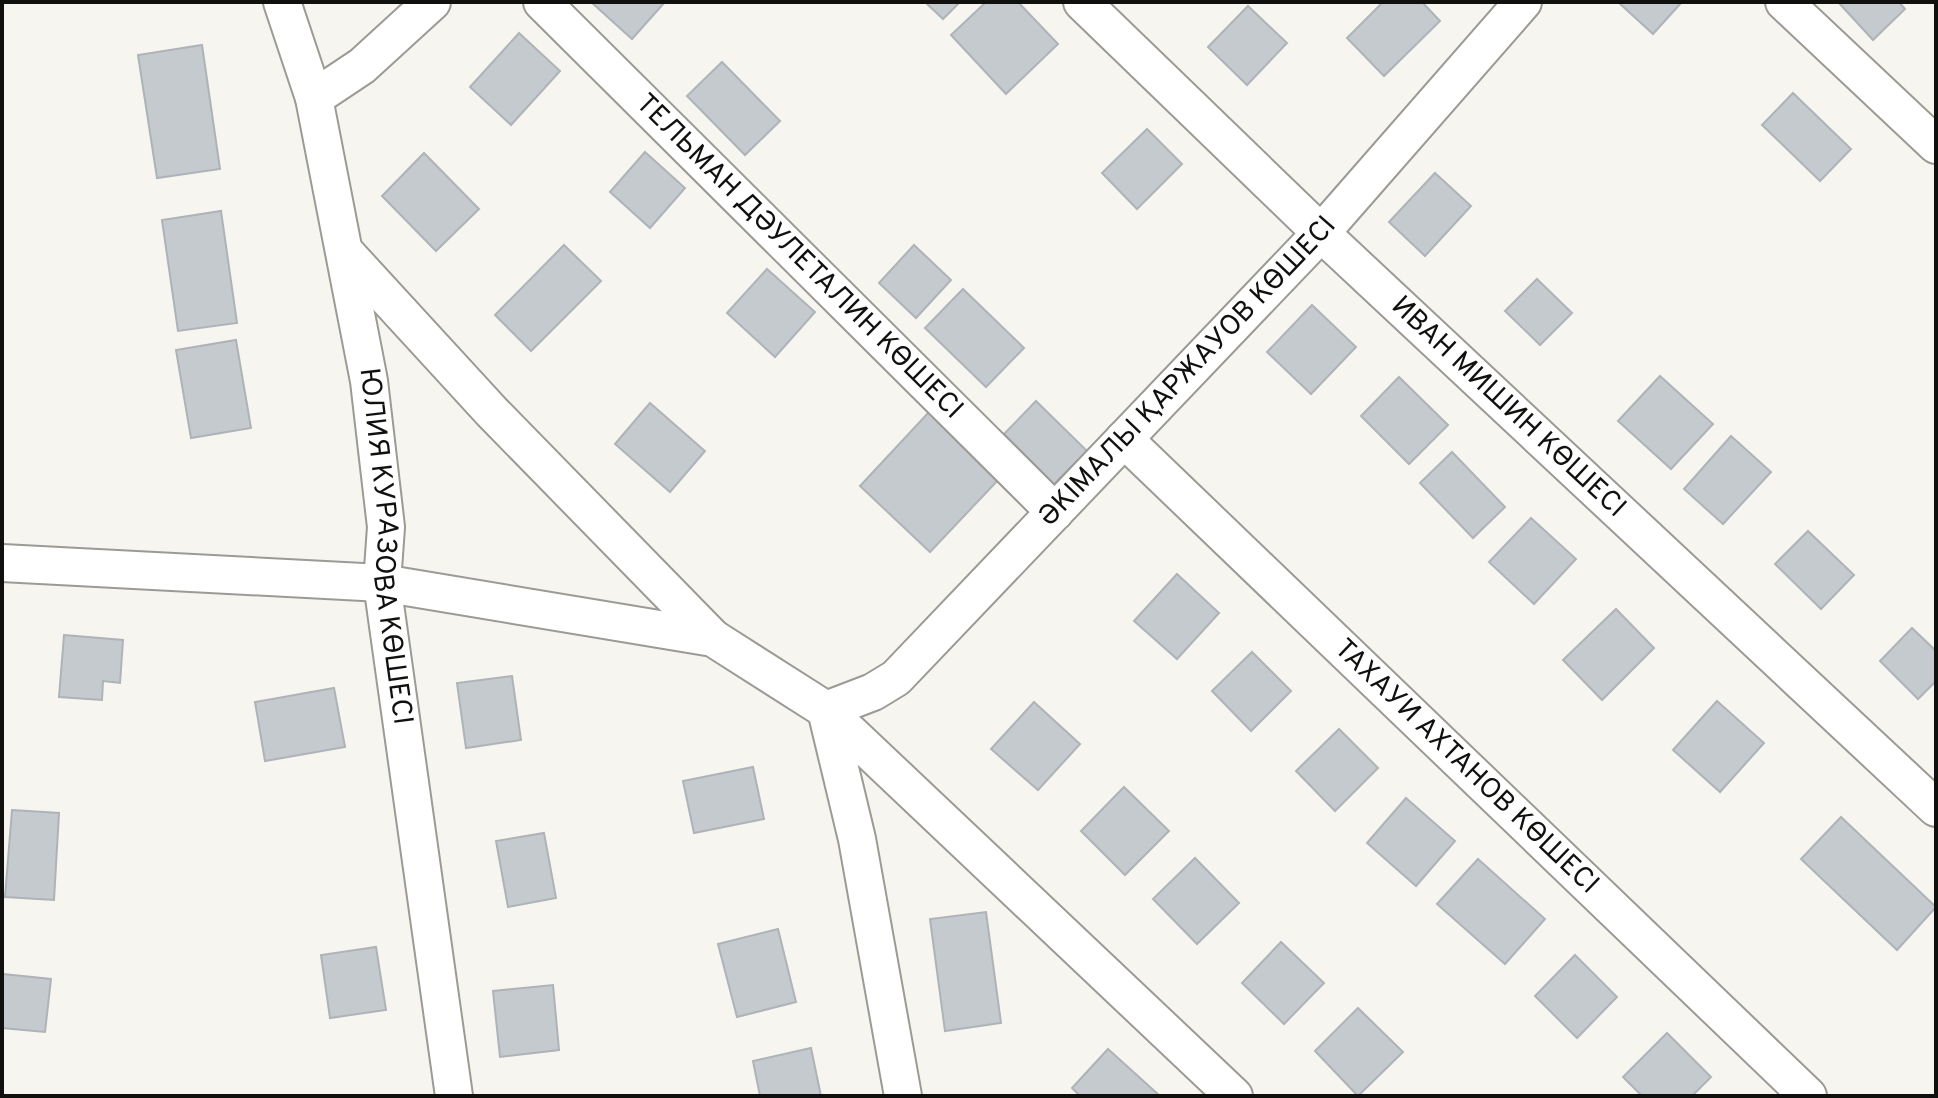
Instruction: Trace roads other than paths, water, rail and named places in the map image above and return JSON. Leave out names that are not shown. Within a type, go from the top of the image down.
[{"type":"street","name":"ЮЛИЯ КУРАЗОВА КӨШЕСІ","points":[[282,2],[314,98],[369,381],[386,527],[382,583],[454,1096]]},
{"type":"street","points":[[314,98],[362,66],[432,2]]},
{"type":"street","name":"ТЕЛЬМАН ДӘУЛЕТАЛИН КӨШЕСІ","points":[[542,2],[1055,512]]},
{"type":"street","name":"ИВАН МИШИН КӨШЕСІ","points":[[1082,2],[1321,233],[1936,808]]},
{"type":"street","name":"ӘКІМАЛЫ ҚАРЖАУОВ КӨШЕСІ","points":[[826,710],[873,692],[896,678],[1321,233],[1523,2]]},
{"type":"street","points":[[1784,2],[1936,145]]},
{"type":"street","points":[[346,253],[492,412],[713,638],[826,710],[1234,1096]]},
{"type":"street","name":"ТАХАУИ АХТАНОВ КӨШЕСІ","points":[[1124,439],[1808,1096]]},
{"type":"street","points":[[2,563],[382,583],[713,638]]},
{"type":"street","points":[[826,710],[857,839],[903,1096]]}]
